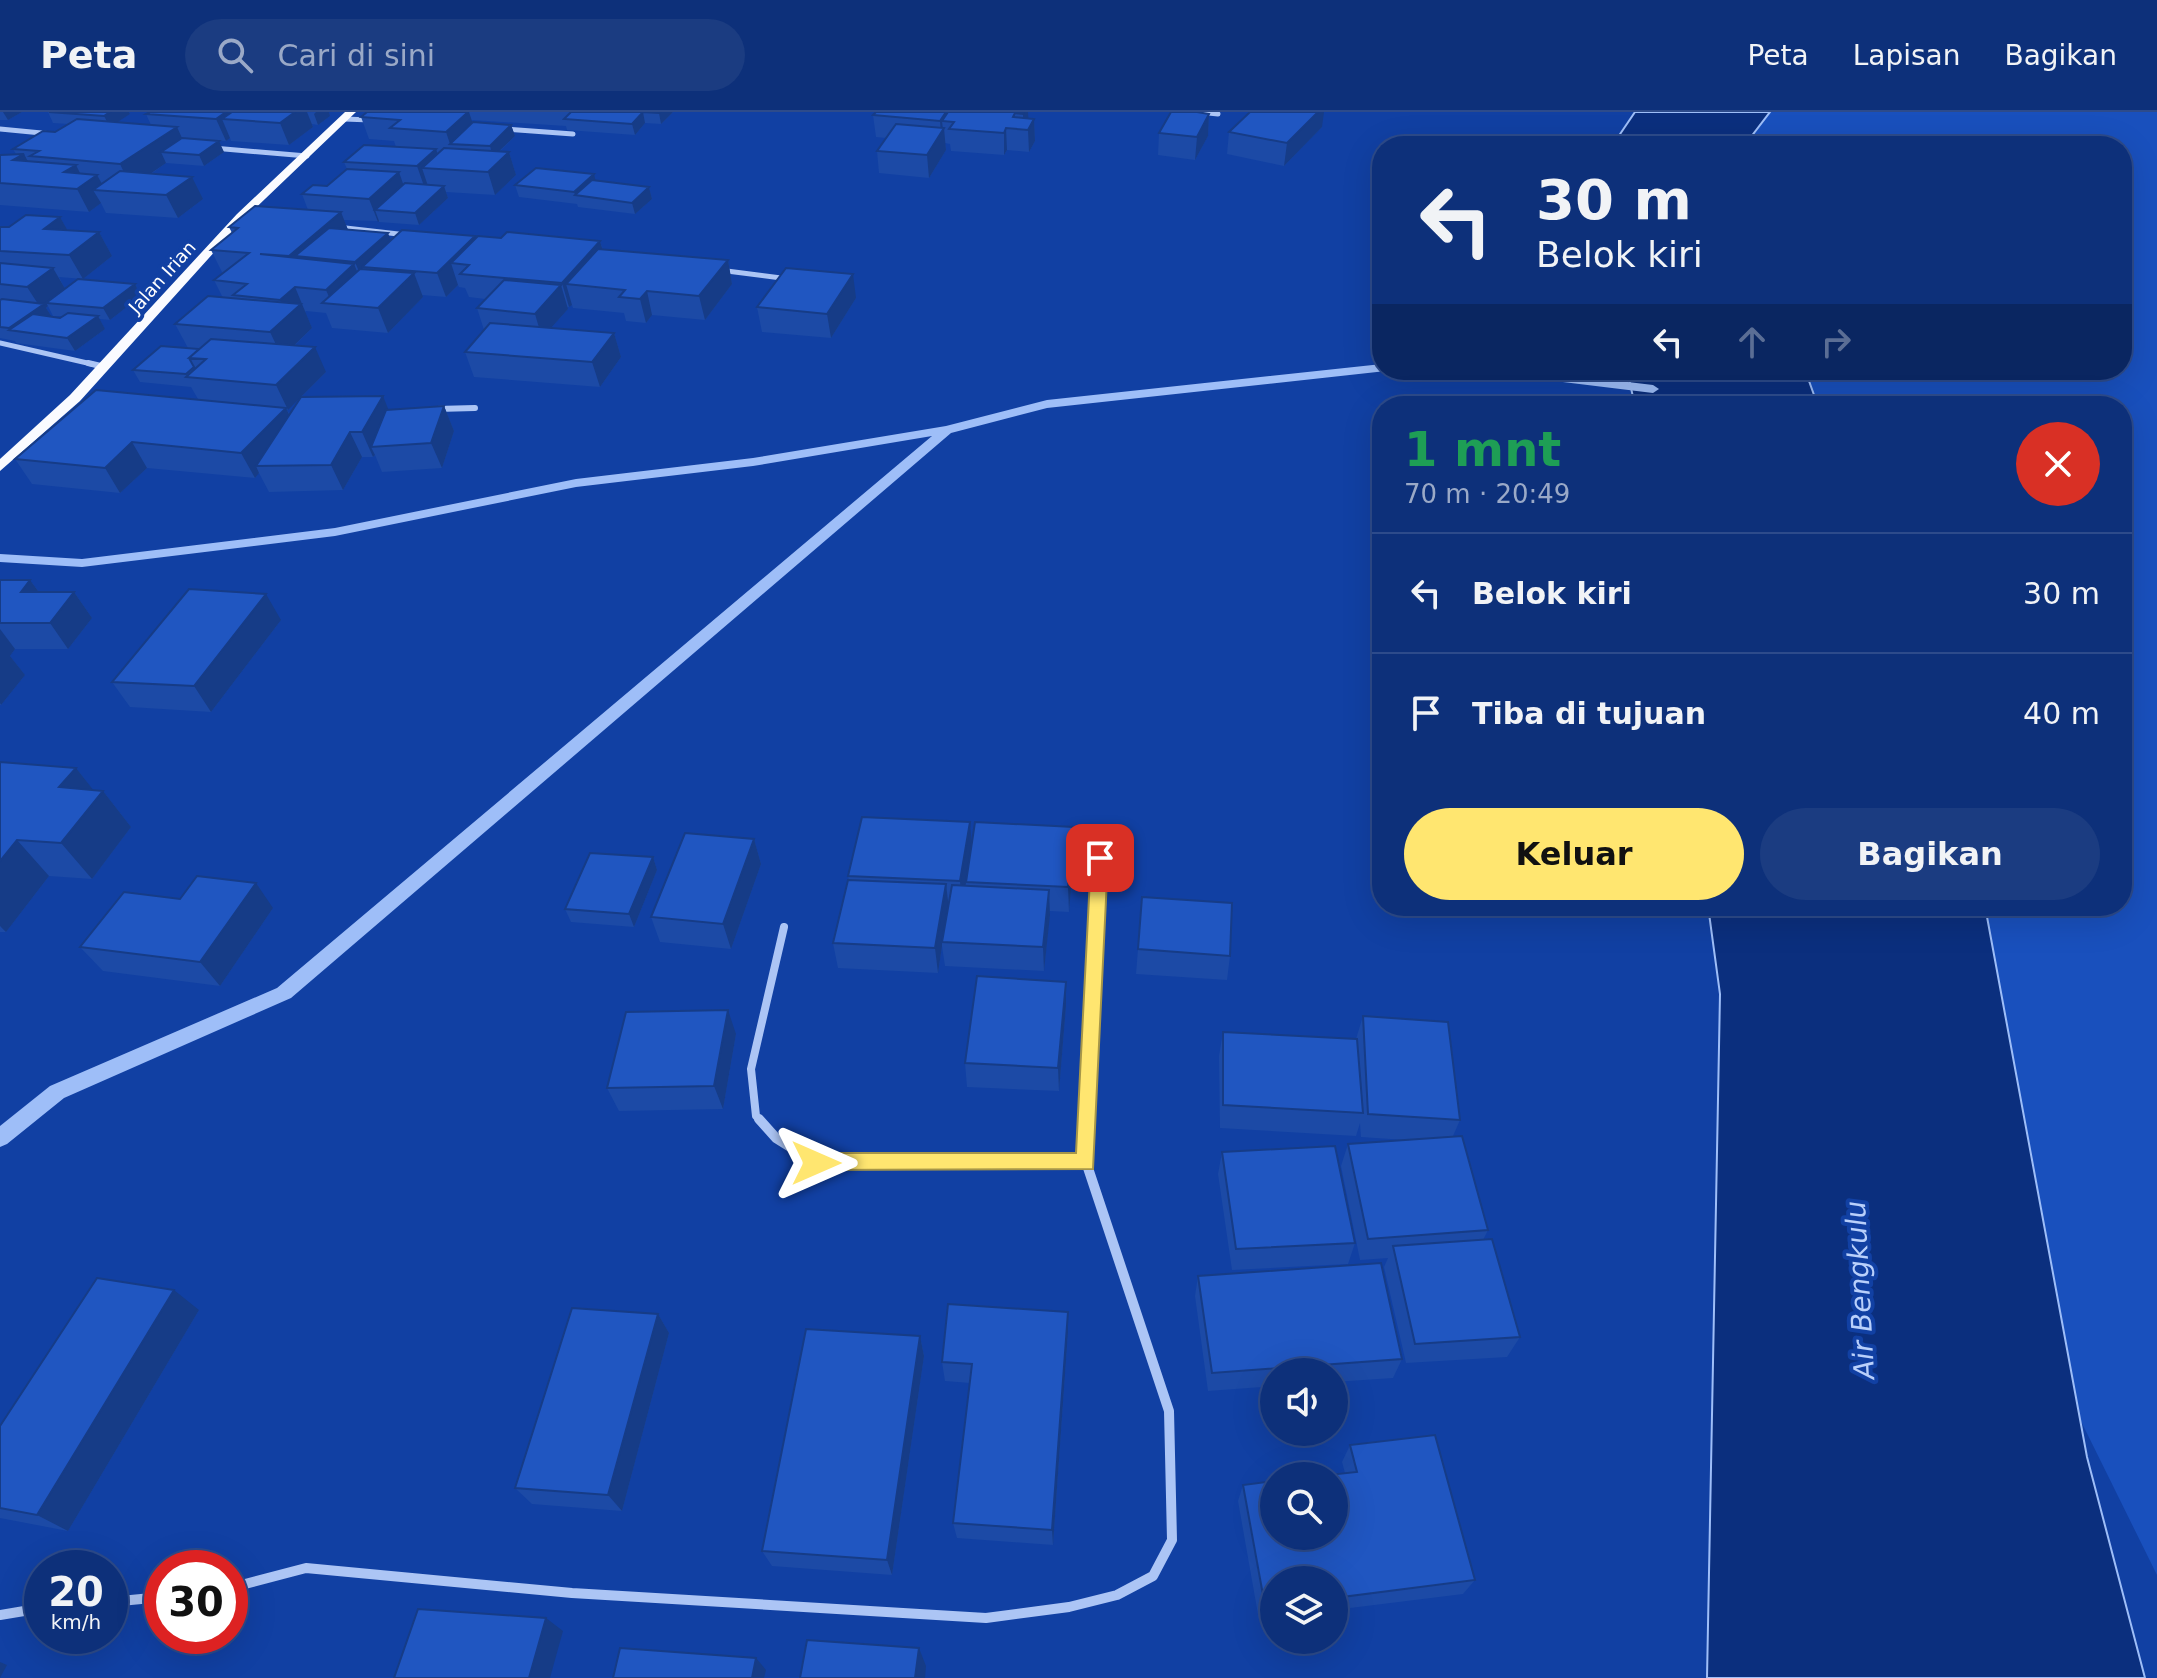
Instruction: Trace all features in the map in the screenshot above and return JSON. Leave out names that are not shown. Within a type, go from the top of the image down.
[{"type":"main road","name":"Jalan Irian","points":[[0,467],[75,398],[241,216],[347,115]]},
{"type":"street","points":[[1199,112],[1218,114]]},
{"type":"street","points":[[347,115],[376,121]]},
{"type":"street","points":[[0,129],[67,135]]},
{"type":"street","points":[[499,129],[573,134]]},
{"type":"street","points":[[202,147],[307,156]]},
{"type":"street","points":[[241,216],[256,218]]},
{"type":"street","points":[[332,226],[423,236]]},
{"type":"street","points":[[710,269],[801,281]]},
{"type":"street","points":[[0,343],[105,367]]},
{"type":"street","points":[[75,398],[90,400]]},
{"type":"street","points":[[429,409],[475,408]]},
{"type":"street","points":[[248,1583],[306,1568],[572,1593],[986,1618],[1069,1607],[1117,1595],[1153,1576],[1172,1540],[1169,1411],[1086,1162],[1100,858]]},
{"type":"street","points":[[784,927],[751,1069],[756,1116],[776,1138],[816,1163],[1086,1162]]},
{"type":"street","points":[[0,1615],[24,1611]]},
{"type":"shaded area","points":[[1759,112],[2157,112],[2157,1575],[2032,1322],[1944,916],[2132,916],[2132,396],[1801,396],[1794,380],[2132,380],[2132,136],[1745,136]]},
{"type":"water","points":[[1635,112],[1770,112],[1752,136],[1619,136]]},
{"type":"water","points":[[1629,380],[1809,380],[1814,396],[1633,396]]},
{"type":"water","name":"Air Bengkulu","points":[[1709,916],[1987,916],[2087,1457],[2145,1678],[1707,1678],[1720,994]]},
{"type":"building","points":[[49,112],[110,112],[104,116]]},
{"type":"building","points":[[226,112],[216,119],[146,114]]},
{"type":"building","points":[[232,112],[295,112],[280,123],[222,119]]},
{"type":"building","points":[[367,112],[468,112],[446,132],[390,128],[400,120],[361,117]]},
{"type":"building","points":[[571,112],[643,112],[632,124],[564,119]]},
{"type":"building","points":[[876,112],[946,112],[940,121],[873,115]]},
{"type":"building","points":[[948,112],[1024,112],[1015,113],[1013,117],[1034,119],[1028,130],[1006,128],[1004,133],[949,129],[954,122],[942,121]]},
{"type":"building","points":[[1171,112],[1209,114],[1197,137],[1159,133]]},
{"type":"building","points":[[1250,112],[1318,112],[1287,143],[1229,132]]},
{"type":"building","points":[[77,119],[177,127],[120,164],[30,156],[39,151],[13,149],[43,131],[55,132]]},
{"type":"building","points":[[473,122],[511,125],[490,146],[450,144]]},
{"type":"building","points":[[896,124],[944,128],[927,155],[877,151]]},
{"type":"building","points":[[182,138],[219,141],[199,155],[161,152]]},
{"type":"building","points":[[364,145],[436,149],[417,166],[344,162]]},
{"type":"building","points":[[444,148],[509,152],[488,172],[422,168]]},
{"type":"building","points":[[24,154],[13,160],[76,165],[64,172],[97,175],[77,189],[0,183],[0,155]]},
{"type":"building","points":[[536,168],[594,174],[574,192],[515,185]]},
{"type":"building","points":[[347,169],[399,172],[369,199],[302,194],[313,185],[327,186]]},
{"type":"building","points":[[120,171],[192,177],[166,195],[93,190]]},
{"type":"building","points":[[592,180],[649,187],[632,203],[575,195]]},
{"type":"building","points":[[405,183],[444,186],[415,213],[375,210]]},
{"type":"building","points":[[255,206],[341,212],[289,256],[260,254],[354,264],[326,290],[295,287],[280,300],[233,295],[247,284],[214,280],[249,253],[211,250],[238,228],[229,227]]},
{"type":"building","points":[[26,215],[60,217],[44,229],[99,232],[69,255],[0,251],[0,227],[9,227]]},
{"type":"building","points":[[329,228],[388,233],[355,262],[295,256]]},
{"type":"building","points":[[402,230],[475,236],[437,273],[362,267]]},
{"type":"building","points":[[507,232],[600,241],[562,283],[460,274],[469,265],[451,263],[478,236],[501,238]]},
{"type":"building","points":[[598,249],[728,260],[699,296],[647,291],[640,299],[619,297],[625,290],[566,284]]},
{"type":"building","points":[[0,263],[53,268],[27,287],[0,284]]},
{"type":"building","points":[[786,268],[853,274],[827,314],[757,307]]},
{"type":"building","points":[[360,269],[414,273],[378,308],[322,303]]},
{"type":"building","points":[[78,279],[135,284],[103,308],[46,303]]},
{"type":"building","points":[[504,280],[561,285],[535,314],[477,308]]},
{"type":"building","points":[[208,296],[301,304],[270,332],[175,324]]},
{"type":"building","points":[[2,299],[44,304],[9,328],[0,327]]},
{"type":"building","points":[[68,313],[98,316],[67,338],[9,330],[33,314],[60,318]]},
{"type":"building","points":[[490,323],[614,333],[592,362],[465,352]]},
{"type":"building","points":[[211,339],[315,347],[276,385],[186,377],[206,359],[189,358]]},
{"type":"building","points":[[161,346],[199,349],[189,358],[194,367],[186,374],[133,370]]},
{"type":"building","points":[[96,390],[286,408],[241,453],[132,442],[105,468],[15,459]]},
{"type":"building","points":[[383,396],[362,432],[350,432],[331,465],[256,466],[301,397]]},
{"type":"building","points":[[444,406],[431,443],[371,447],[386,410]]},
{"type":"building","points":[[0,580],[30,580],[21,592],[74,592],[50,623],[0,623]]},
{"type":"building","points":[[189,589],[266,594],[194,686],[112,682]]},
{"type":"building","points":[[0,762],[76,768],[59,787],[103,791],[61,843],[17,840],[0,861]]},
{"type":"building","points":[[862,817],[970,822],[960,881],[848,876]]},
{"type":"building","points":[[975,822],[1074,827],[1068,887],[966,882]]},
{"type":"building","points":[[685,833],[754,839],[723,924],[651,917]]},
{"type":"building","points":[[590,853],[653,857],[629,914],[565,909]]},
{"type":"building","points":[[197,876],[256,883],[200,962],[80,947],[124,892],[180,899]]},
{"type":"building","points":[[848,880],[946,884],[935,948],[833,943]]},
{"type":"building","points":[[952,885],[1049,890],[1043,947],[942,942]]},
{"type":"building","points":[[1142,897],[1232,903],[1230,956],[1138,949]]},
{"type":"building","points":[[977,976],[1066,982],[1058,1068],[965,1063]]},
{"type":"building","points":[[728,1010],[714,1086],[607,1088],[626,1012]]},
{"type":"building","points":[[1363,1016],[1448,1022],[1460,1120],[1368,1114]]},
{"type":"building","points":[[1223,1032],[1357,1039],[1363,1113],[1223,1105]]},
{"type":"building","points":[[1462,1136],[1488,1230],[1368,1239],[1348,1144]]},
{"type":"building","points":[[1335,1146],[1355,1243],[1236,1249],[1222,1152]]},
{"type":"building","points":[[1492,1239],[1520,1337],[1415,1344],[1393,1246]]},
{"type":"building","points":[[1381,1263],[1402,1359],[1348,1363],[1348,1358],[1260,1358],[1260,1369],[1212,1373],[1198,1276]]},
{"type":"building","points":[[97,1278],[174,1290],[37,1515],[0,1508],[0,1426]]},
{"type":"building","points":[[948,1304],[1068,1312],[1052,1530],[953,1523],[972,1364],[942,1362]]},
{"type":"building","points":[[572,1308],[658,1314],[608,1495],[515,1488]]},
{"type":"building","points":[[806,1329],[920,1336],[887,1560],[762,1551]]},
{"type":"building","points":[[1435,1435],[1475,1580],[1348,1596],[1348,1566],[1260,1566],[1260,1578],[1243,1485],[1260,1483],[1260,1550],[1348,1550],[1348,1473],[1357,1472],[1350,1445]]},
{"type":"building","points":[[418,1609],[546,1618],[529,1678],[394,1678]]},
{"type":"building","points":[[807,1640],[919,1648],[915,1678],[800,1678]]},
{"type":"building","points":[[620,1648],[756,1658],[752,1678],[613,1678]]},
{"type":"waterway","points":[[0,558],[82,563],[335,532],[576,483],[753,462],[947,430],[1047,404],[1372,369]]},
{"type":"waterway","points":[[1579,380],[1653,389]]},
{"type":"waterway","points":[[0,1138],[57,1092],[284,993],[946,431]]},
{"type":"route","points":[[816,1163],[1086,1162],[1100,858]]}]
